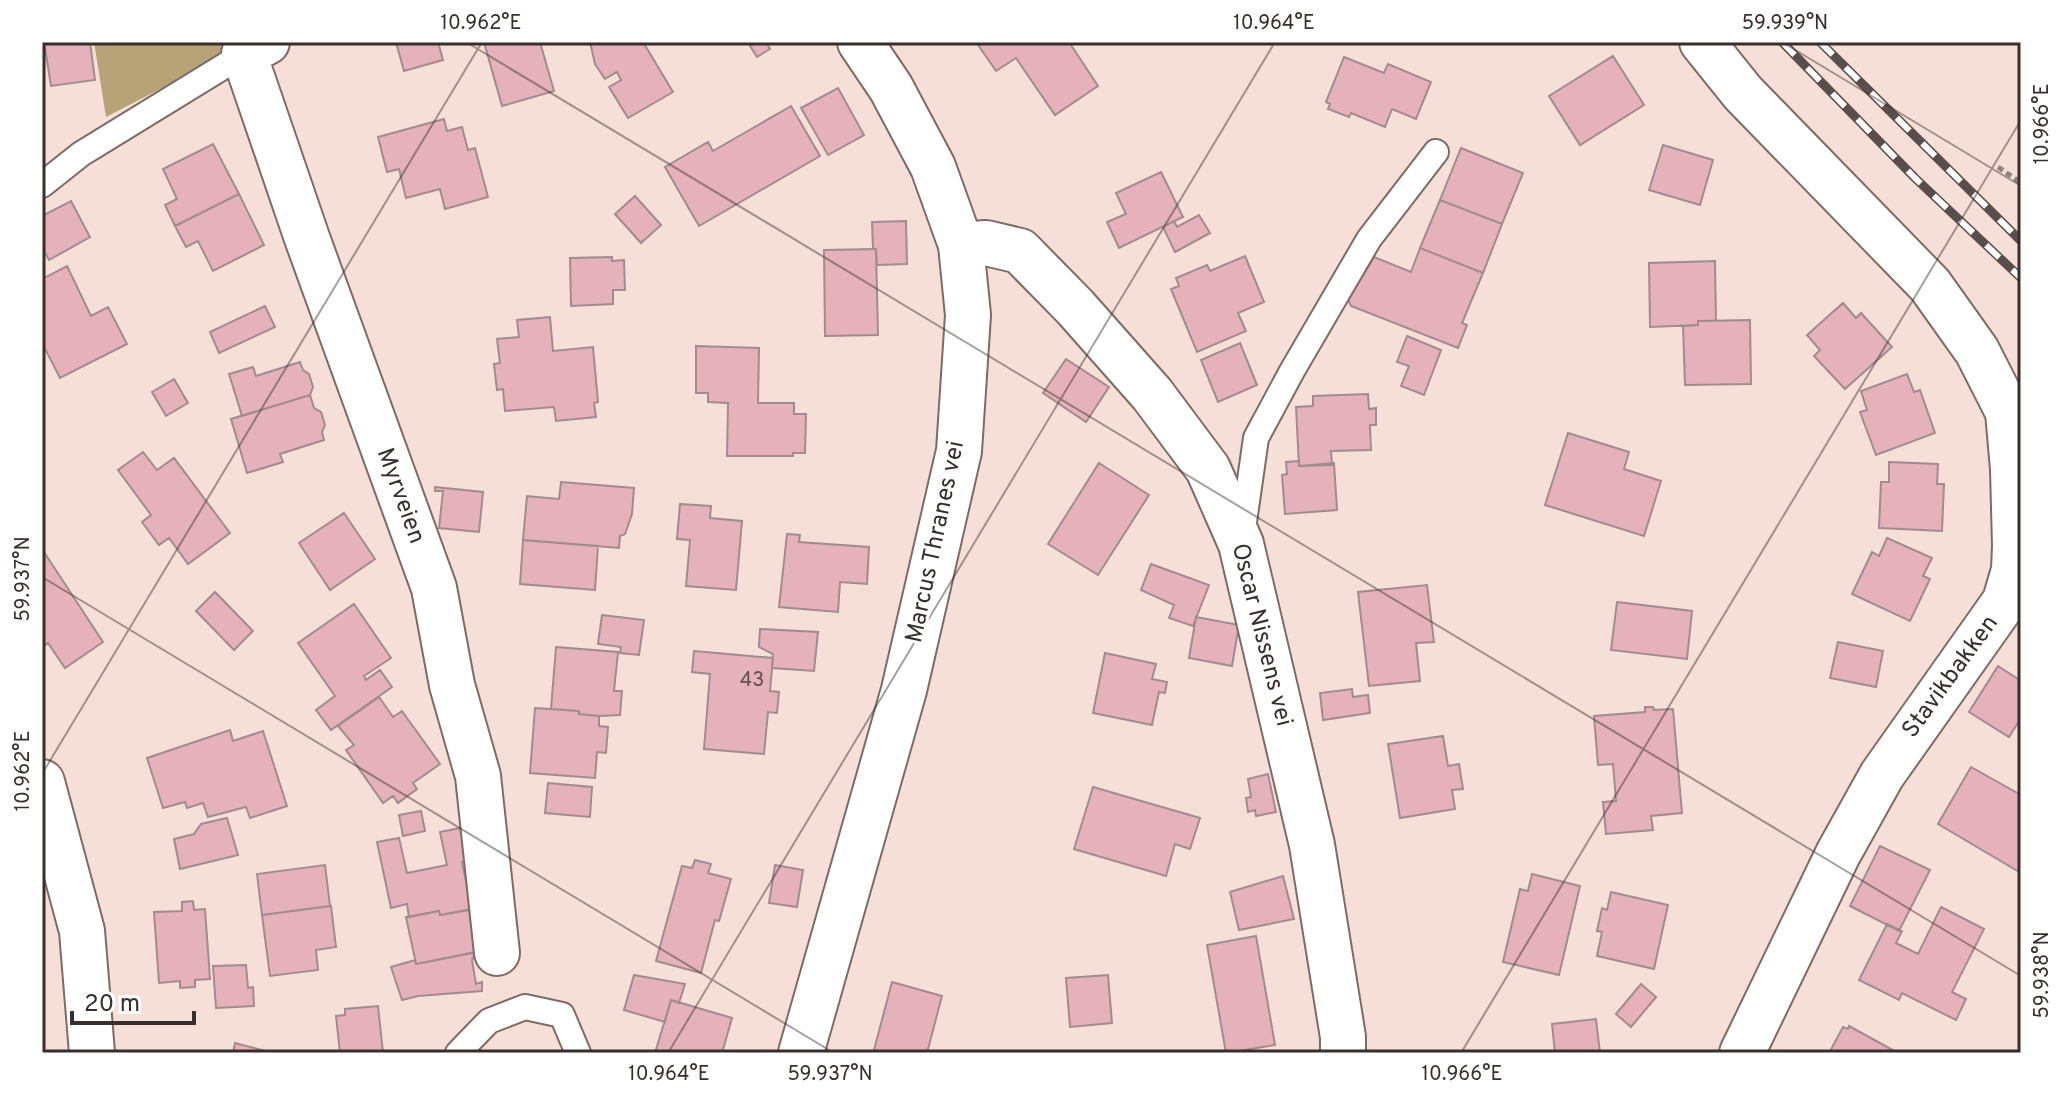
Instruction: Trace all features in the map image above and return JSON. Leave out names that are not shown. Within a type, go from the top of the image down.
[{"type":"street","name":"Marcus Thranes vei","points":[[801,1053],[904,690],[959,451],[968,315],[961,245],[933,167],[891,88],[860,42]]},
{"type":"street","name":"Stavikbakken","points":[[1702,42],[1743,93],[1930,285],[1977,351],[2008,412],[2013,469],[2014,570],[2005,601],[1882,775],[1838,854],[1742,1053]]},
{"type":"street","name":"Myrveien","points":[[255,48],[307,238],[434,588],[452,685],[478,776],[497,953]]},
{"type":"street","name":"Oscar Nissens vei","points":[[961,245],[986,243],[1020,251],[1075,307],[1152,394],[1208,469],[1241,544],[1312,845],[1343,1053]]},
{"type":"street","points":[[42,782],[82,931],[92,1053]]},
{"type":"lane","name":"Myrveien","points":[[42,185],[81,154],[255,48]]},
{"type":"lane","points":[[1241,544],[1256,438],[1369,239],[1436,152]]},
{"type":"lane","points":[[458,1053],[489,1021],[525,1007],[562,1015],[578,1053]]},
{"type":"path","points":[[1998,167],[2021,183]]},
{"type":"shaded area","points":[[94,42],[251,42],[106,117]]},
{"type":"building","points":[[44,42],[90,42],[95,80],[51,86]]},
{"type":"building","points":[[396,42],[438,42],[443,60],[404,71]]},
{"type":"building","points":[[484,42],[540,42],[554,91],[502,106]]},
{"type":"building","points":[[590,42],[643,42],[673,92],[628,118],[609,87],[621,80],[617,72],[605,79],[595,64]]},
{"type":"building","points":[[766,42],[770,49],[757,57],[750,46]]},
{"type":"building","points":[[976,42],[1069,42],[1098,86],[1055,115],[1016,58],[996,71]]},
{"type":"building","points":[[1613,56],[1644,105],[1580,145],[1549,96]]},
{"type":"building","points":[[1344,57],[1384,73],[1388,64],[1431,82],[1416,119],[1392,109],[1385,127],[1351,113],[1349,117],[1328,109],[1330,104],[1326,102]]},
{"type":"building","points":[[838,88],[864,135],[828,155],[801,108]]},
{"type":"building","points":[[791,106],[820,156],[699,226],[665,167],[708,142],[713,151]]},
{"type":"building","points":[[444,119],[447,131],[462,127],[468,150],[475,148],[488,197],[445,209],[440,189],[406,198],[399,169],[387,172],[378,137]]},
{"type":"building","points":[[213,144],[239,194],[175,226],[165,205],[177,199],[163,169]]},
{"type":"building","points":[[1663,145],[1713,160],[1700,205],[1649,190]]},
{"type":"building","points":[[1461,148],[1523,173],[1502,224],[1440,200]]},
{"type":"building","points":[[1161,172],[1183,217],[1119,248],[1107,222],[1126,214],[1116,193]]},
{"type":"building","points":[[239,194],[264,245],[213,271],[198,241],[186,247],[175,226]]},
{"type":"building","points":[[635,196],[661,225],[641,243],[615,214]]},
{"type":"building","points":[[1440,200],[1502,224],[1483,273],[1420,248]]},
{"type":"building","points":[[71,201],[90,237],[49,260],[42,247],[42,216]]},
{"type":"building","points":[[1199,215],[1210,233],[1175,252],[1163,227],[1174,221],[1177,227]]},
{"type":"building","points":[[906,221],[907,264],[877,265],[872,222]]},
{"type":"building","points":[[1420,248],[1483,273],[1462,323],[1467,325],[1458,348],[1351,306],[1348,300],[1374,257],[1411,272]]},
{"type":"building","points":[[876,249],[878,335],[825,336],[824,250]]},
{"type":"building","points":[[1245,256],[1264,302],[1238,313],[1246,331],[1197,352],[1171,289],[1179,286],[1176,278],[1207,265],[1210,271]]},
{"type":"building","points":[[612,257],[612,261],[624,260],[625,290],[613,290],[613,304],[571,306],[570,258]]},
{"type":"building","points":[[1715,261],[1716,321],[1650,327],[1649,263]]},
{"type":"building","points":[[67,266],[91,316],[108,307],[127,344],[60,378],[42,343],[42,279]]},
{"type":"building","points":[[1843,303],[1856,318],[1861,313],[1892,347],[1845,389],[1814,356],[1820,350],[1807,335]]},
{"type":"building","points":[[265,306],[275,327],[219,353],[210,332]]},
{"type":"building","points":[[550,317],[553,351],[593,347],[598,402],[594,403],[596,417],[556,421],[554,407],[505,411],[503,389],[497,390],[494,364],[500,363],[497,339],[519,337],[517,320]]},
{"type":"building","points":[[1750,320],[1751,384],[1685,385],[1683,326],[1698,325],[1698,321]]},
{"type":"building","points":[[1407,336],[1441,350],[1424,395],[1401,386],[1409,366],[1397,362]]},
{"type":"building","points":[[1240,343],[1257,385],[1218,402],[1201,360]]},
{"type":"building","points":[[696,346],[759,348],[758,403],[794,403],[794,414],[806,414],[805,453],[793,453],[793,456],[727,456],[728,403],[708,402],[708,393],[696,393]]},
{"type":"building","points":[[1066,359],[1109,387],[1086,422],[1043,393]]},
{"type":"building","points":[[300,362],[309,374],[313,387],[310,395],[242,416],[229,374],[253,367],[256,376]]},
{"type":"building","points":[[1907,374],[1914,392],[1920,390],[1935,433],[1876,455],[1860,412],[1867,410],[1861,391]]},
{"type":"building","points":[[174,379],[188,403],[166,416],[152,392]]},
{"type":"building","points":[[1368,394],[1369,409],[1376,408],[1376,425],[1370,425],[1371,450],[1331,451],[1332,465],[1299,466],[1296,407],[1313,406],[1313,396]]},
{"type":"building","points":[[310,395],[314,408],[321,412],[325,425],[322,432],[324,440],[280,454],[283,462],[247,473],[231,419]]},
{"type":"building","points":[[1568,433],[1629,452],[1624,469],[1661,481],[1644,536],[1545,505]]},
{"type":"building","points":[[143,452],[157,470],[174,458],[230,533],[188,564],[169,538],[159,545],[142,522],[151,515],[118,470]]},
{"type":"building","points":[[1299,461],[1299,466],[1334,463],[1337,510],[1285,514],[1282,475],[1287,474],[1286,462]]},
{"type":"building","points":[[1889,462],[1938,464],[1937,484],[1944,484],[1942,531],[1879,528],[1881,482],[1889,482]]},
{"type":"building","points":[[1099,463],[1149,495],[1098,575],[1048,544]]},
{"type":"building","points":[[561,482],[634,488],[632,514],[625,534],[620,536],[619,548],[523,540],[527,496],[559,499]]},
{"type":"building","points":[[435,487],[483,492],[479,532],[439,528],[443,491],[435,491]]},
{"type":"building","points":[[680,504],[711,506],[710,518],[742,521],[736,590],[686,586],[690,540],[677,539]]},
{"type":"building","points":[[344,513],[375,559],[330,590],[299,543]]},
{"type":"building","points":[[787,534],[800,535],[799,542],[869,547],[867,584],[840,582],[838,612],[779,607]]},
{"type":"building","points":[[1887,538],[1932,558],[1923,576],[1930,579],[1910,621],[1852,594],[1872,552],[1879,556]]},
{"type":"building","points":[[523,540],[598,546],[595,590],[520,584]]},
{"type":"building","points":[[42,549],[103,642],[65,668],[48,643],[44,646],[42,643]]},
{"type":"building","points":[[1151,564],[1209,585],[1193,626],[1169,618],[1174,605],[1141,590]]},
{"type":"building","points":[[1427,585],[1434,642],[1416,643],[1420,681],[1369,686],[1358,592]]},
{"type":"building","points":[[215,592],[253,631],[234,650],[196,611]]},
{"type":"building","points":[[1617,602],[1692,611],[1687,659],[1611,650]]},
{"type":"building","points":[[354,604],[391,658],[364,676],[366,680],[380,670],[392,687],[331,730],[316,710],[335,696],[298,643]]},
{"type":"building","points":[[602,615],[644,620],[639,655],[620,653],[621,647],[598,644]]},
{"type":"building","points":[[1196,617],[1239,625],[1232,666],[1189,658]]},
{"type":"building","points":[[760,629],[818,632],[814,671],[772,668],[773,654],[759,647]]},
{"type":"building","points":[[1838,642],[1883,651],[1876,687],[1830,678]]},
{"type":"building","points":[[556,647],[618,652],[614,691],[622,691],[620,715],[599,716],[551,709]]},
{"type":"building","points":[[694,651],[773,658],[770,691],[779,692],[777,713],[768,712],[764,754],[704,749],[710,674],[692,672]]},
{"type":"building","points":[[1105,653],[1156,664],[1152,679],[1167,682],[1165,693],[1159,692],[1152,725],[1093,713]]},
{"type":"building","points":[[1998,666],[2021,681],[2021,718],[2009,737],[1969,712]]},
{"type":"building","points":[[1352,689],[1353,697],[1368,695],[1370,713],[1323,720],[1320,693]]},
{"type":"building","points":[[379,697],[393,717],[402,711],[440,764],[413,783],[417,789],[398,803],[393,796],[383,803],[346,750],[354,745],[338,726]]},
{"type":"building","points":[[1645,707],[1673,709],[1682,813],[1651,816],[1653,830],[1606,834],[1603,802],[1616,801],[1613,764],[1598,765],[1594,716],[1645,712]]},
{"type":"building","points":[[535,708],[579,711],[579,714],[599,716],[599,726],[608,727],[606,753],[597,752],[595,778],[530,773]]},
{"type":"building","points":[[230,730],[233,741],[263,731],[287,806],[250,818],[246,807],[208,817],[203,803],[187,808],[185,802],[163,808],[147,758]]},
{"type":"building","points":[[1443,736],[1448,766],[1459,764],[1463,789],[1452,790],[1455,809],[1400,818],[1388,744]]},
{"type":"building","points":[[1971,767],[2021,795],[2021,873],[1938,824]]},
{"type":"building","points":[[1268,774],[1276,812],[1256,816],[1255,810],[1248,812],[1246,798],[1251,797],[1248,779]]},
{"type":"building","points":[[548,783],[592,787],[590,817],[545,813]]},
{"type":"building","points":[[1093,787],[1200,818],[1190,849],[1175,844],[1166,876],[1074,849]]},
{"type":"building","points":[[421,811],[425,831],[403,836],[399,815]]},
{"type":"building","points":[[227,818],[238,855],[180,869],[174,839],[194,834],[201,824]]},
{"type":"building","points":[[460,828],[467,861],[462,862],[472,909],[409,917],[407,904],[391,908],[377,842],[399,838],[407,873],[447,865],[440,832]]},
{"type":"building","points":[[1880,846],[1930,870],[1899,931],[1850,906]]},
{"type":"building","points":[[695,860],[711,864],[708,873],[731,879],[719,921],[715,920],[701,973],[656,961],[682,866],[692,868]]},
{"type":"building","points":[[325,865],[330,906],[262,915],[257,874]]},
{"type":"building","points":[[775,865],[803,870],[797,907],[769,903]]},
{"type":"building","points":[[1532,874],[1580,886],[1559,975],[1503,962],[1520,889],[1528,891]]},
{"type":"building","points":[[1283,876],[1294,919],[1239,930],[1230,892]]},
{"type":"building","points":[[1611,892],[1668,905],[1654,969],[1597,956],[1602,932],[1597,931],[1602,908],[1607,910]]},
{"type":"building","points":[[193,901],[194,910],[205,909],[210,979],[195,980],[195,987],[180,988],[180,981],[159,983],[154,912],[182,911],[182,902]]},
{"type":"building","points":[[331,906],[336,947],[316,950],[318,970],[270,976],[262,915]]},
{"type":"building","points":[[1941,907],[1984,929],[1952,992],[1966,999],[1956,1020],[1902,993],[1899,1000],[1859,980],[1887,924],[1902,931],[1896,943],[1918,954]]},
{"type":"building","points":[[469,910],[478,952],[416,964],[406,917]]},
{"type":"building","points":[[1256,936],[1275,1045],[1226,1053],[1207,945]]},
{"type":"building","points":[[476,952],[472,960],[476,984],[482,982],[482,991],[402,1000],[391,967],[415,960],[416,964]]},
{"type":"building","points":[[246,965],[248,988],[253,987],[254,1006],[216,1008],[213,966]]},
{"type":"building","points":[[634,975],[685,984],[679,1003],[671,1000],[665,1022],[624,1010]]},
{"type":"building","points":[[1108,975],[1112,1023],[1070,1027],[1066,978]]},
{"type":"building","points":[[892,982],[942,996],[927,1053],[884,1053],[874,1050]]},
{"type":"building","points":[[1641,984],[1656,997],[1631,1027],[1616,1014]]},
{"type":"building","points":[[671,1000],[732,1018],[722,1053],[655,1053]]},
{"type":"building","points":[[378,1006],[383,1053],[340,1053],[336,1016],[345,1015],[345,1009]]},
{"type":"building","points":[[1596,1019],[1600,1053],[1555,1053],[1552,1024]]},
{"type":"building","points":[[1849,1026],[1898,1053],[1829,1053],[1843,1027],[1848,1029]]},
{"type":"building","points":[[235,1043],[273,1053],[233,1053]]},
{"type":"railway","points":[[1782,42],[1915,178],[2021,278]]},
{"type":"railway","points":[[1820,42],[2021,241]]}]
